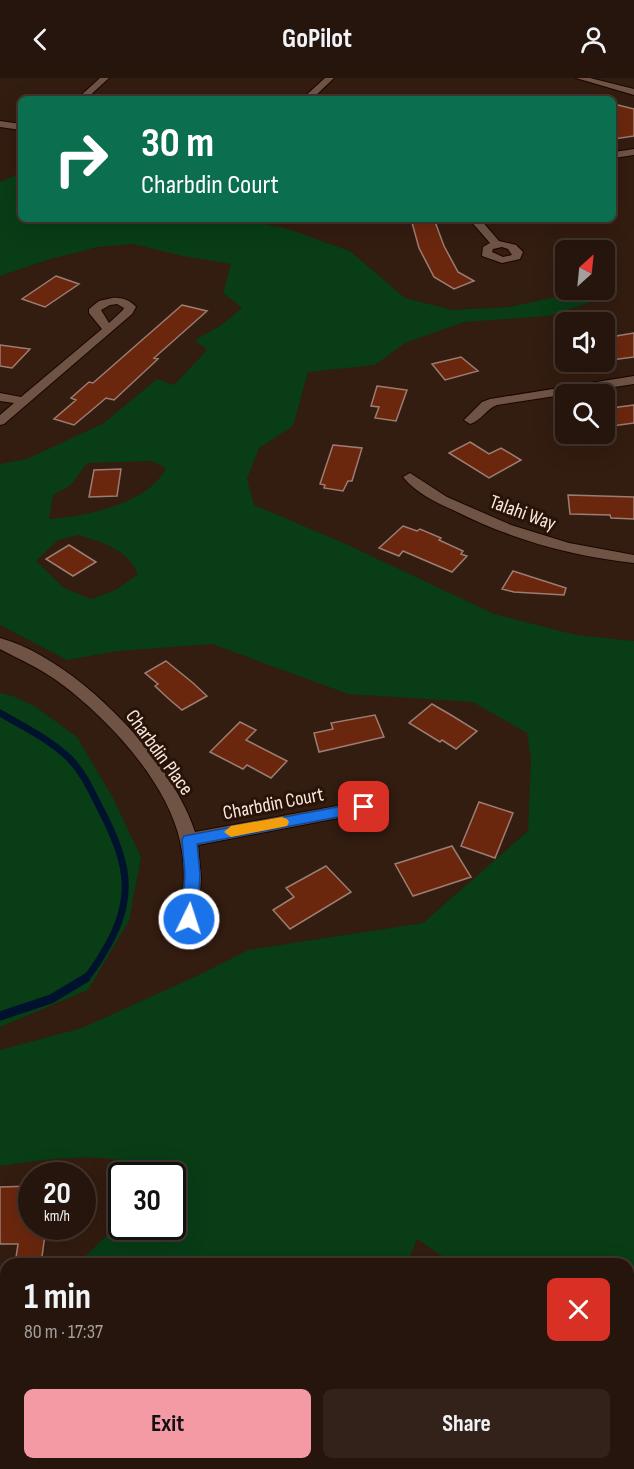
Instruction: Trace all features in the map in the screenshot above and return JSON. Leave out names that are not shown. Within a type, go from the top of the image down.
[{"type":"street","points":[[84,96],[105,78]]},
{"type":"street","points":[[310,96],[330,78]]},
{"type":"street","points":[[580,78],[634,93]]},
{"type":"street","points":[[0,124],[18,127]]},
{"type":"street","points":[[616,154],[634,152]]},
{"type":"street","points":[[477,222],[496,244]]},
{"type":"street","points":[[0,421],[107,328]]},
{"type":"street","points":[[470,420],[486,405],[494,402],[634,380]]},
{"type":"street","points":[[0,397],[23,400]]},
{"type":"street","name":"Talahi Way","points":[[410,477],[441,500],[534,540],[582,551],[634,559]]},
{"type":"street","name":"Charbdin Place","points":[[0,644],[61,675],[96,704],[129,739],[174,803],[189,840],[192,874],[188,941]]},
{"type":"street","name":"Charbdin Court","points":[[189,840],[364,807]]},
{"type":"green space","points":[[18,174],[18,222],[254,222],[288,229],[350,251],[405,298],[452,310],[510,307],[555,297],[555,300],[584,300],[589,303],[548,316],[464,322],[405,343],[375,365],[308,372],[293,426],[259,448],[247,479],[254,505],[348,545],[494,614],[576,635],[634,641],[634,1258],[445,1258],[417,1239],[409,1258],[83,1258],[108,1234],[108,1240],[186,1240],[186,1162],[125,1162],[102,1158],[79,1158],[18,1162],[0,1166],[0,1050],[82,1028],[248,950],[423,923],[528,831],[531,759],[527,733],[473,702],[348,694],[212,644],[118,651],[67,660],[0,625],[0,464],[27,459],[104,423],[157,379],[174,385],[207,350],[195,340],[220,326],[242,308],[223,293],[231,264],[133,244],[98,247],[50,259],[0,276],[0,182]],"holes":[[[152,461],[166,468],[158,480],[146,490],[115,506],[80,515],[49,519],[53,495],[71,485],[87,463]],[[79,535],[114,548],[128,558],[138,574],[116,590],[91,599],[64,588],[36,561],[58,540]]]},
{"type":"green space","points":[[0,693],[13,696],[36,707],[77,737],[113,798],[141,857],[129,921],[88,990],[0,1027]]},
{"type":"building","points":[[616,104],[634,109],[634,136],[616,139]]},
{"type":"building","points":[[412,222],[435,222],[444,246],[458,272],[474,281],[454,289],[434,277],[419,248]]},
{"type":"building","points":[[56,276],[79,284],[45,307],[22,299]]},
{"type":"building","points":[[182,305],[207,311],[154,358],[158,359],[114,400],[106,398],[74,425],[54,419],[76,400],[71,398],[89,382],[93,383]]},
{"type":"building","points":[[634,333],[634,357],[615,360],[615,336]]},
{"type":"building","points":[[0,345],[30,349],[12,368],[0,366]]},
{"type":"building","points":[[461,357],[478,371],[445,380],[432,364]]},
{"type":"building","points":[[377,386],[407,390],[396,421],[375,418],[379,407],[371,406]]},
{"type":"building","points":[[634,405],[634,423],[615,426],[615,408]]},
{"type":"building","points":[[470,442],[489,454],[501,448],[521,460],[489,478],[449,453]]},
{"type":"building","points":[[333,445],[362,448],[352,481],[348,481],[343,491],[324,488],[325,485],[320,484]]},
{"type":"building","points":[[121,469],[117,496],[89,497],[94,470]]},
{"type":"building","points":[[568,495],[634,497],[634,519],[611,518],[610,515],[570,514]]},
{"type":"building","points":[[403,526],[417,531],[420,529],[441,538],[439,540],[463,551],[461,554],[467,556],[452,572],[403,551],[399,556],[379,548]]},
{"type":"building","points":[[69,545],[96,562],[73,576],[46,559]]},
{"type":"building","points":[[513,571],[566,588],[564,595],[514,592],[502,589]]},
{"type":"building","points":[[166,661],[207,696],[182,710],[170,700],[155,686],[158,684],[145,673]]},
{"type":"building","points":[[432,704],[477,731],[456,749],[409,723]]},
{"type":"building","points":[[375,715],[384,737],[319,752],[314,733],[333,729],[331,723]]},
{"type":"building","points":[[240,722],[256,730],[246,740],[287,761],[271,778],[247,765],[243,769],[210,752]]},
{"type":"building","points":[[479,802],[513,813],[495,858],[461,846]]},
{"type":"building","points":[[452,846],[471,877],[413,896],[395,864]]},
{"type":"building","points":[[326,866],[351,892],[290,929],[273,910],[294,897],[286,888]]},
{"type":"building","points":[[18,1186],[18,1240],[44,1240],[42,1258],[16,1258],[18,1244],[0,1244],[0,1187]]},
{"type":"waterway","points":[[0,713],[45,739],[74,763],[109,826],[122,859],[125,876],[123,909],[108,945],[86,978]]},
{"type":"waterway","points":[[0,1016],[51,999],[86,978]]},
{"type":"slow traffic","points":[[231,832],[282,822]]},
{"type":"route","points":[[189,919],[192,874],[189,840],[364,807]]}]
